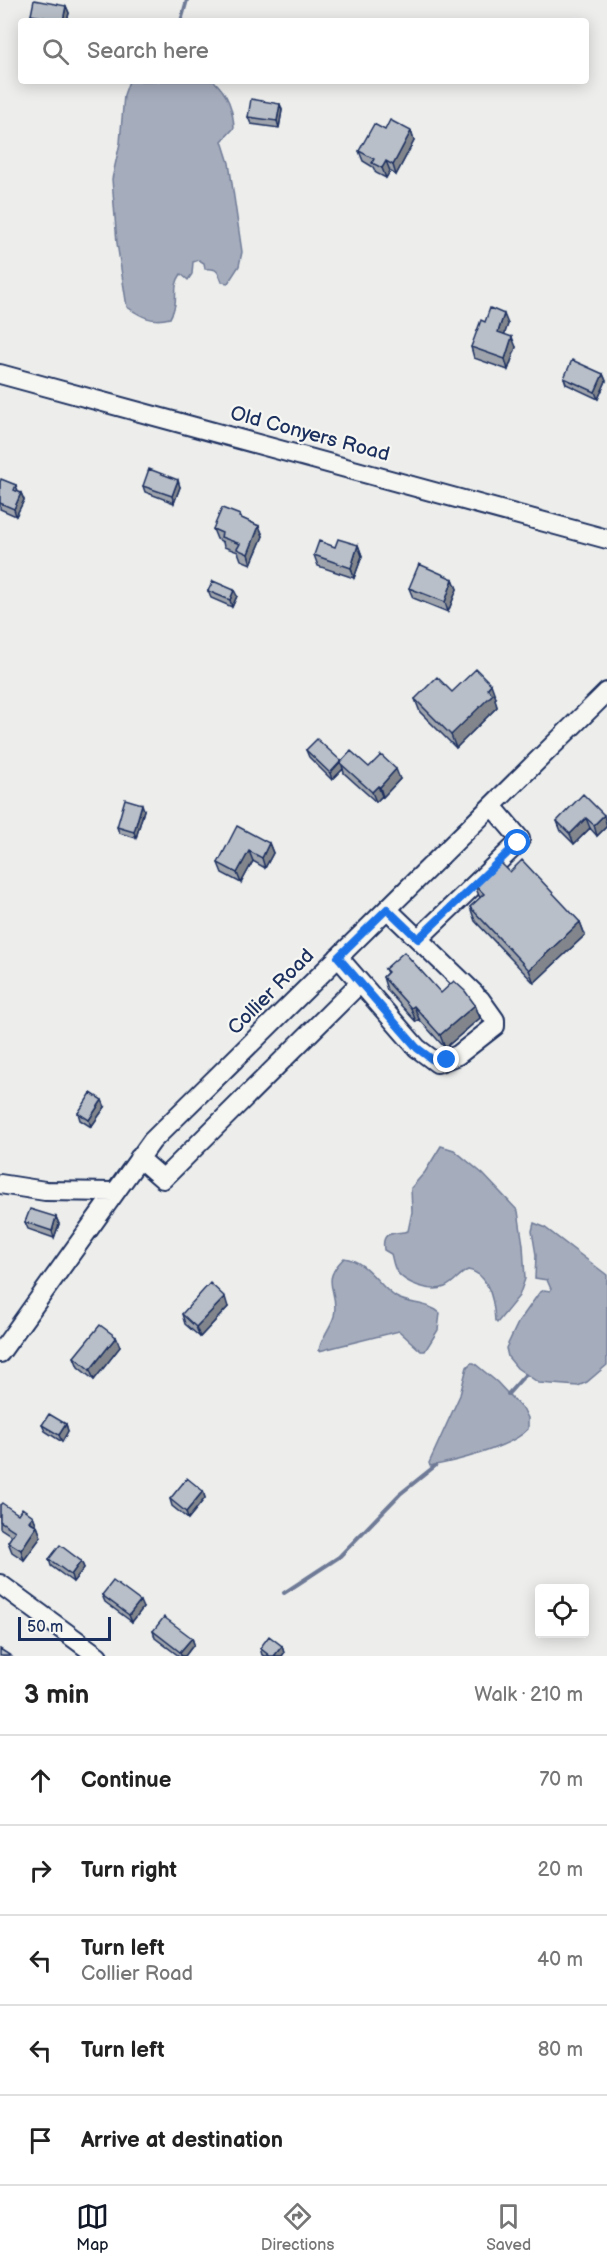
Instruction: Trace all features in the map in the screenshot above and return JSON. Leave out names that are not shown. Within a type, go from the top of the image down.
[{"type":"street","name":"Old Conyers Road","points":[[0,374],[607,538]]},
{"type":"street","name":"Collier Road","points":[[0,1353],[152,1141],[607,692]]},
{"type":"street","points":[[418,939],[518,843],[520,839],[492,806]]},
{"type":"street","points":[[338,957],[417,1048],[437,1063],[458,1055],[495,1026],[495,1020],[477,997],[387,909]]},
{"type":"street","points":[[139,1158],[163,1179],[360,983]]},
{"type":"street","points":[[0,1184],[45,1191],[114,1192]]},
{"type":"street","points":[[0,1584],[98,1656]]},
{"type":"water","points":[[128,84],[217,84],[231,108],[234,128],[222,141],[229,163],[242,252],[239,266],[228,283],[222,282],[215,270],[205,269],[204,263],[199,260],[193,262],[192,274],[188,280],[181,274],[178,280],[175,305],[170,318],[158,320],[147,318],[127,307],[117,243],[112,179],[120,143],[124,95]]},
{"type":"water","points":[[441,1146],[454,1150],[483,1174],[518,1211],[525,1279],[519,1296],[497,1323],[486,1283],[475,1273],[468,1270],[440,1289],[426,1288],[413,1284],[401,1276],[395,1268],[391,1254],[384,1250],[387,1236],[408,1231],[412,1212],[411,1188],[425,1172]]},
{"type":"water","points":[[534,1223],[544,1227],[607,1275],[607,1365],[587,1382],[578,1386],[539,1383],[517,1368],[508,1357],[506,1348],[518,1323],[539,1293],[551,1289],[547,1280],[535,1278],[536,1255],[532,1231]]},
{"type":"water","points":[[344,1258],[360,1264],[396,1297],[430,1307],[440,1313],[438,1330],[425,1351],[421,1351],[399,1331],[319,1351],[334,1316],[332,1274]]},
{"type":"water","points":[[471,1363],[497,1382],[525,1412],[528,1418],[528,1429],[520,1436],[496,1448],[430,1466],[429,1463],[460,1395],[467,1367]]},
{"type":"building","points":[[34,0],[66,6],[64,18],[31,15]]},
{"type":"building","points":[[251,99],[280,104],[277,121],[248,117]]},
{"type":"building","points":[[390,120],[411,131],[393,165],[386,161],[382,168],[372,163],[374,159],[359,151],[374,124],[385,130]]},
{"type":"building","points":[[490,308],[504,314],[498,332],[512,337],[505,359],[471,347],[481,320],[485,322]]},
{"type":"building","points":[[572,360],[603,374],[595,392],[564,378]]},
{"type":"building","points":[[149,469],[178,480],[172,496],[143,486]]},
{"type":"building","points":[[1,479],[16,485],[14,490],[21,493],[14,509],[0,503]]},
{"type":"building","points":[[222,508],[259,526],[248,554],[237,549],[240,544],[221,537],[222,533],[213,529]]},
{"type":"building","points":[[338,539],[358,545],[351,568],[314,555],[319,541],[335,547]]},
{"type":"building","points":[[419,564],[453,579],[445,602],[409,588]]},
{"type":"building","points":[[213,581],[234,590],[230,600],[208,591]]},
{"type":"building","points":[[476,669],[491,684],[487,689],[493,694],[451,735],[415,699],[437,677],[452,692]]},
{"type":"building","points":[[317,739],[341,761],[330,773],[306,750]]},
{"type":"building","points":[[351,751],[369,767],[381,755],[396,769],[380,787],[378,786],[372,792],[340,763]]},
{"type":"building","points":[[583,794],[604,815],[594,825],[586,818],[570,834],[557,821]]},
{"type":"building","points":[[125,799],[142,804],[134,832],[117,827]]},
{"type":"building","points":[[237,826],[269,843],[262,858],[249,851],[237,873],[218,863]]},
{"type":"building","points":[[522,860],[580,922],[529,970],[470,907],[484,894],[474,884],[499,861],[510,872]]},
{"type":"building","points":[[404,952],[441,993],[454,981],[475,1005],[440,1035],[383,977],[388,972],[385,969]]},
{"type":"building","points":[[91,1093],[102,1100],[89,1120],[78,1113]]},
{"type":"building","points":[[30,1209],[56,1217],[52,1231],[25,1222]]},
{"type":"building","points":[[210,1283],[225,1297],[196,1327],[182,1314]]},
{"type":"building","points":[[100,1325],[116,1337],[90,1370],[74,1357]]},
{"type":"building","points":[[49,1414],[66,1424],[59,1435],[42,1425]]},
{"type":"building","points":[[187,1478],[203,1491],[186,1512],[170,1499]]},
{"type":"building","points":[[2,1503],[18,1514],[22,1508],[33,1516],[29,1521],[37,1526],[21,1550],[8,1542],[15,1531],[0,1521]]},
{"type":"building","points":[[60,1545],[81,1561],[71,1575],[49,1559]]},
{"type":"building","points":[[113,1581],[140,1601],[129,1615],[102,1595]]},
{"type":"building","points":[[164,1617],[192,1638],[180,1652],[153,1631]]},
{"type":"building","points":[[269,1636],[282,1646],[274,1656],[270,1656],[260,1648]]},
{"type":"building","points":[[0,1649],[11,1656],[0,1656]]},
{"type":"waterway","points":[[182,18],[187,0]]},
{"type":"waterway","points":[[508,1394],[525,1375]]},
{"type":"waterway","points":[[284,1593],[339,1557],[400,1494],[435,1466]]},
{"type":"route","points":[[447,1060],[437,1063],[417,1048],[338,957],[387,909],[418,939],[518,843]]}]
